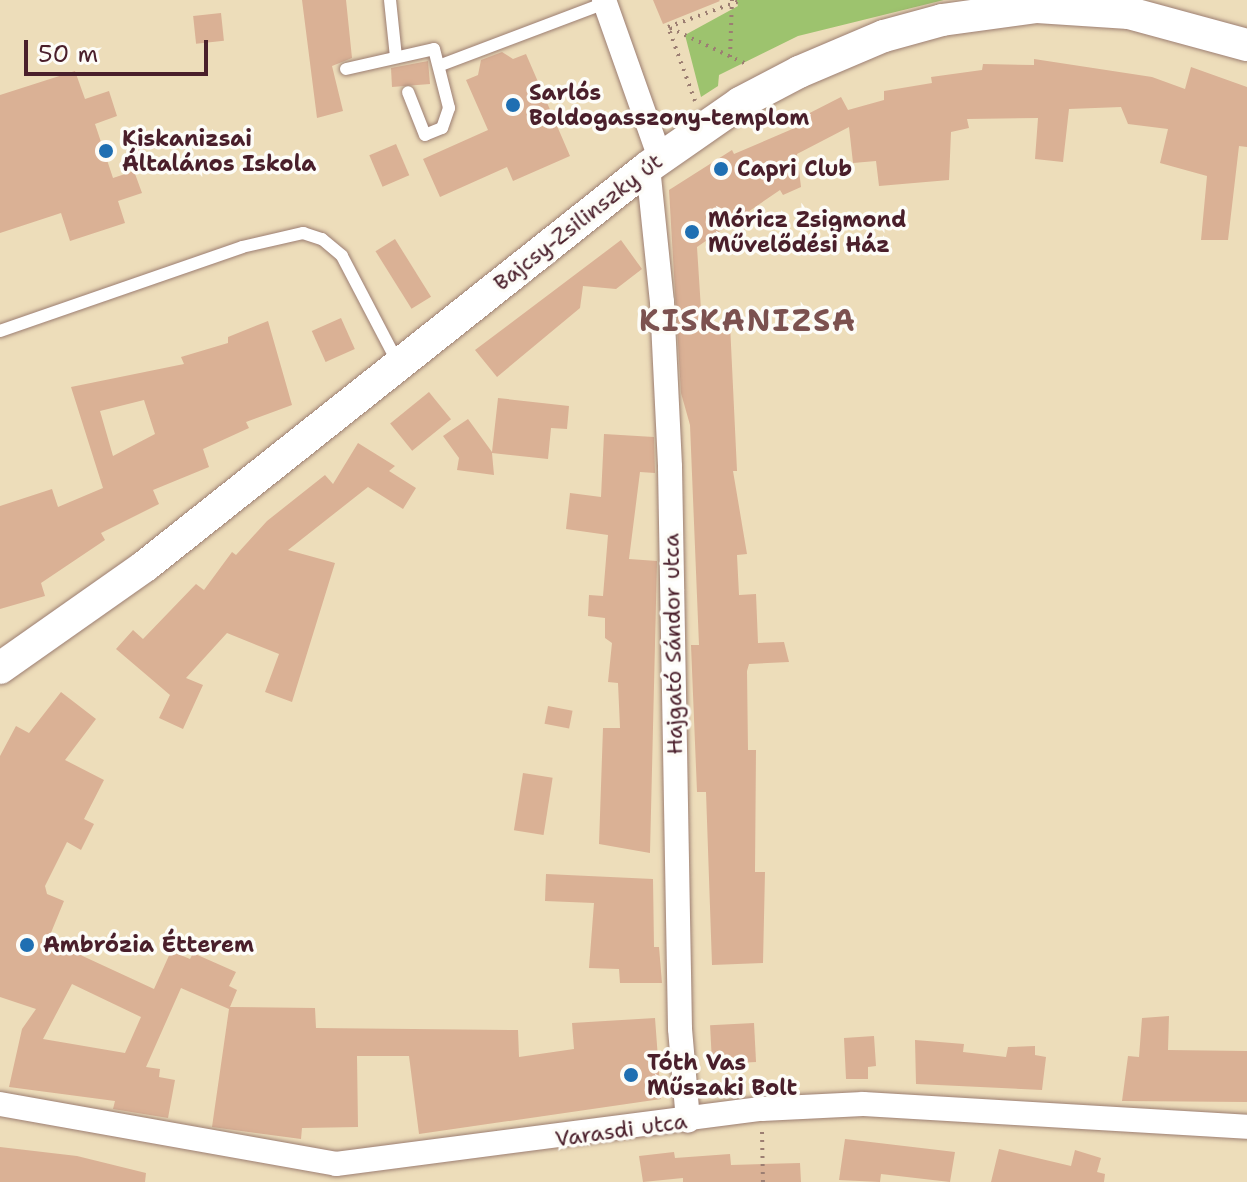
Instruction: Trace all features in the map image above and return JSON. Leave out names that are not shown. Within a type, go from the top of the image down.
[{"type":"street","name":"Hajgató Sándor utca","points":[[604,2],[654,162],[670,467],[680,1029],[688,1121]]},
{"type":"street","name":"Bajcsy-Zsilinszky út","points":[[0,668],[145,566],[654,162],[704,126],[773,85],[859,46],[992,5],[1129,13],[1247,45]]},
{"type":"street","name":"Varasdi utca","points":[[0,1104],[333,1173],[762,1109],[863,1104],[1247,1127]]},
{"type":"lane","points":[[390,0],[396,57]]},
{"type":"lane","points":[[441,65],[604,2]]},
{"type":"lane","points":[[346,69],[434,49],[441,65],[449,108],[442,128],[425,135],[408,92]]},
{"type":"lane","points":[[0,331],[242,247],[303,233],[322,239],[342,256],[398,363]]},
{"type":"path","points":[[668,27],[742,0]]},
{"type":"path","points":[[730,57],[732,2]]},
{"type":"path","points":[[668,27],[746,64]]},
{"type":"path","points":[[668,27],[704,126]]},
{"type":"path","points":[[762,1109],[763,1182]]},
{"type":"green space","points":[[736,0],[944,0],[798,36],[719,75],[718,86],[701,97],[685,35],[738,6]]},
{"type":"building","points":[[302,0],[346,0],[352,58],[332,66],[343,111],[317,118]]},
{"type":"building","points":[[653,0],[719,0],[720,1],[663,24]]},
{"type":"building","points":[[221,13],[224,41],[196,44],[193,16]]},
{"type":"building","name":"Sarlós Boldogasszony-templom","points":[[502,52],[513,59],[526,54],[570,156],[513,181],[507,167],[440,197],[423,159],[488,130],[466,80],[478,75],[481,60]]},
{"type":"building","points":[[1034,59],[1152,77],[1185,89],[1191,67],[1247,87],[1247,147],[1239,146],[1228,240],[1201,240],[1207,176],[1160,163],[1168,129],[1128,124],[1121,107],[1069,109],[1063,162],[1035,159],[1038,118],[967,119],[969,128],[951,132],[949,180],[879,186],[876,161],[853,163],[849,127],[797,154],[801,187],[783,195],[780,190],[697,247],[702,325],[730,324],[737,471],[733,471],[747,554],[737,555],[739,595],[756,594],[758,643],[784,642],[789,662],[749,664],[747,671],[748,750],[756,750],[755,872],[765,872],[763,963],[712,965],[706,792],[697,792],[691,645],[699,645],[690,425],[681,393],[669,190],[732,150],[734,154],[797,127],[794,121],[841,97],[848,110],[884,100],[884,91],[932,83],[931,77],[982,70],[983,64],[1034,65]]},
{"type":"building","points":[[428,61],[430,84],[392,87],[391,68]]},
{"type":"building","name":"Kiskanizsai Általános Iskola","points":[[75,71],[85,99],[109,91],[117,116],[95,124],[113,178],[134,171],[142,193],[118,201],[125,223],[70,241],[61,213],[0,233],[0,95]]},
{"type":"building","points":[[396,144],[409,175],[383,187],[369,155]]},
{"type":"building","points":[[395,239],[431,297],[412,309],[375,251]]},
{"type":"building","points":[[621,240],[642,269],[616,289],[583,286],[580,308],[497,377],[475,350]]},
{"type":"building","points":[[341,318],[355,349],[326,362],[312,331]]},
{"type":"building","points":[[268,321],[292,405],[246,422],[249,428],[203,449],[209,467],[153,490],[159,504],[101,533],[105,540],[41,583],[45,596],[0,609],[0,506],[52,489],[58,507],[103,488],[71,387],[184,364],[181,357],[228,343],[228,337]],"holes":[[[144,400],[155,434],[113,456],[100,411]]]},
{"type":"building","points":[[429,392],[451,419],[412,451],[390,423]]},
{"type":"building","points":[[498,398],[569,406],[567,429],[551,428],[548,459],[492,453],[494,475],[457,470],[459,458],[443,436],[468,419],[492,452]]},
{"type":"building","points":[[604,434],[654,437],[655,473],[640,472],[629,559],[657,561],[650,853],[599,844],[603,728],[620,728],[618,683],[608,682],[612,643],[605,638],[605,618],[588,616],[589,595],[603,596],[608,535],[566,529],[570,493],[601,497]]},
{"type":"building","points":[[358,443],[395,466],[389,471],[416,488],[403,509],[368,487],[288,550],[335,563],[292,702],[265,692],[279,654],[227,633],[186,678],[203,685],[183,729],[159,718],[170,695],[116,649],[133,630],[143,639],[196,584],[204,590],[232,552],[236,555],[267,521],[325,475],[333,484]]},
{"type":"building","points":[[61,692],[96,719],[65,760],[104,780],[84,819],[94,824],[81,850],[67,842],[45,886],[47,894],[64,901],[48,940],[154,989],[171,951],[190,959],[193,953],[236,972],[229,986],[237,990],[230,1007],[315,1008],[316,1028],[518,1030],[519,1057],[574,1049],[572,1023],[655,1018],[661,1099],[419,1134],[409,1056],[357,1056],[358,1127],[302,1128],[301,1139],[212,1127],[229,1009],[181,988],[146,1067],[160,1069],[159,1077],[175,1080],[168,1118],[113,1109],[115,1101],[9,1087],[22,1029],[36,1009],[0,997],[0,756],[16,726],[29,733]],"holes":[[[72,984],[141,1017],[125,1053],[43,1039]]]},
{"type":"building","points":[[548,706],[573,711],[569,728],[545,724]]},
{"type":"building","points":[[523,773],[553,778],[544,835],[514,830]]},
{"type":"building","points":[[546,874],[653,879],[654,947],[659,947],[662,983],[620,983],[619,969],[589,968],[594,903],[545,901]]},
{"type":"building","points":[[1169,1016],[1168,1050],[1247,1051],[1247,1102],[1122,1101],[1128,1056],[1139,1057],[1142,1018]]},
{"type":"building","points":[[754,1023],[756,1062],[712,1064],[710,1025]]},
{"type":"building","points":[[874,1036],[876,1066],[868,1067],[868,1079],[846,1079],[844,1038]]},
{"type":"building","points":[[915,1040],[964,1044],[963,1052],[1006,1057],[1008,1047],[1035,1046],[1035,1055],[1046,1057],[1042,1090],[916,1084]]},
{"type":"building","points":[[845,1139],[955,1152],[950,1182],[881,1174],[880,1182],[839,1180]]},
{"type":"building","points":[[0,1147],[77,1156],[146,1173],[145,1182],[0,1182]]},
{"type":"building","points":[[999,1149],[1071,1166],[1075,1150],[1101,1158],[1097,1172],[1105,1174],[1104,1182],[991,1182]]},
{"type":"building","points":[[674,1152],[675,1158],[730,1154],[731,1165],[800,1163],[801,1182],[683,1182],[683,1178],[643,1182],[639,1156]]},
{"type":"place","name":"Sarlós Boldogasszony-templom","points":[[513,105]]},
{"type":"place","name":"Kiskanizsai Általános Iskola","points":[[106,151]]},
{"type":"place","name":"Capri Club","points":[[721,169]]},
{"type":"place","name":"Móricz Zsigmond Művelődési Ház","points":[[692,232]]},
{"type":"place","name":"Ambrózia Étterem","points":[[27,945]]},
{"type":"place","name":"Tóth Vas Műszaki Bolt","points":[[631,1075]]},
{"type":"district","name":"KISKANIZSA","points":[[748,321]]}]
